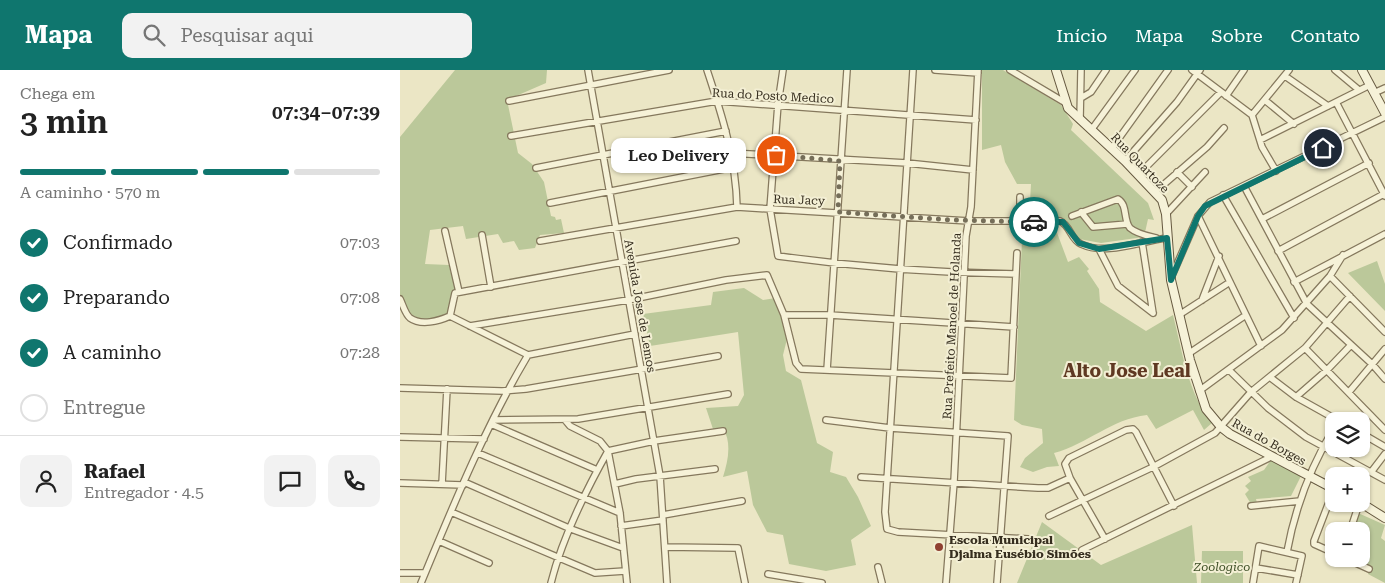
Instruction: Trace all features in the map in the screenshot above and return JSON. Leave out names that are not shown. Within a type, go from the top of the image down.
[{"type":"street","name":"Avenida Jose de Lemos","points":[[588,70],[660,476],[665,547]]},
{"type":"street","points":[[508,101],[669,70]]},
{"type":"street","points":[[707,70],[718,101],[732,153],[736,207]]},
{"type":"street","points":[[783,70],[778,104],[776,155],[770,209],[778,256],[834,264],[965,273],[1016,274]]},
{"type":"street","points":[[827,370],[847,70]]},
{"type":"street","points":[[913,70],[885,512],[887,529],[898,532],[1028,539]]},
{"type":"street","points":[[935,70],[978,72]]},
{"type":"street","points":[[1010,70],[1064,102]]},
{"type":"street","name":"Rua Quartoze","points":[[1056,70],[1064,102],[1080,120],[1125,160],[1162,200],[1166,214],[1162,238],[1188,354],[1206,409],[1221,427]]},
{"type":"street","points":[[1080,120],[1082,70]]},
{"type":"street","points":[[1080,98],[1091,92],[1106,70]]},
{"type":"street","points":[[1092,129],[1135,70]]},
{"type":"street","points":[[1112,148],[1168,70]]},
{"type":"street","points":[[1138,175],[1223,94],[1244,70]]},
{"type":"street","points":[[1335,70],[1359,90]]},
{"type":"street","points":[[1125,160],[1177,102],[1196,71],[1252,115],[1260,140],[1276,171]]},
{"type":"street","name":"Rua Prefeito Manoel de Holanda","points":[[946,583],[954,482],[978,72]]},
{"type":"street","points":[[1366,72],[1370,85],[1385,113]]},
{"type":"street","points":[[1252,115],[1266,101],[1287,73],[1328,106]]},
{"type":"street","points":[[1260,140],[1370,85]]},
{"type":"street","points":[[1374,93],[1385,88]]},
{"type":"street","name":"Rua do Posto Medico","points":[[512,136],[718,101],[909,113],[976,120]]},
{"type":"street","points":[[1266,101],[1294,124]]},
{"type":"street","points":[[1278,251],[1385,195],[1354,132],[1336,102]]},
{"type":"street","points":[[1171,280],[1198,216],[1205,206],[1223,195],[1385,117]]},
{"type":"street","points":[[1155,192],[1207,147],[1224,128]]},
{"type":"street","points":[[536,168],[726,131]]},
{"type":"street","points":[[732,153],[973,170]]},
{"type":"street","points":[[1262,219],[1369,163]]},
{"type":"street","points":[[550,204],[734,167]]},
{"type":"street","points":[[1177,172],[1192,187]]},
{"type":"street","points":[[1166,214],[1206,172]]},
{"type":"street","points":[[1244,186],[1307,304],[1372,364],[1385,379]]},
{"type":"street","points":[[1223,195],[1294,318]]},
{"type":"street","points":[[1020,197],[1020,222]]},
{"type":"street","points":[[1072,216],[1118,199],[1123,204],[1127,224],[1137,232],[1162,238]]},
{"type":"street","name":"Rua Jacy","points":[[540,241],[736,207],[969,221],[1063,222],[1079,243],[1099,249]]},
{"type":"street","points":[[1081,212],[1092,227],[1127,224]]},
{"type":"street","points":[[1198,216],[1261,346]]},
{"type":"street","points":[[400,299],[402,310],[409,317],[428,322],[450,316],[457,292],[445,231]]},
{"type":"street","points":[[1294,282],[1385,234]]},
{"type":"street","points":[[482,235],[491,286]]},
{"type":"street","points":[[1142,242],[1153,313],[1118,286],[1099,249],[1162,238]]},
{"type":"street","points":[[457,292],[736,241]]},
{"type":"street","points":[[470,326],[628,300],[739,278],[767,275],[784,315],[796,363],[800,369],[1011,378],[1017,253]]},
{"type":"street","points":[[1199,390],[1261,346],[1294,318],[1330,276],[1343,255]]},
{"type":"street","points":[[1201,302],[1219,256]]},
{"type":"street","points":[[1330,276],[1385,332]]},
{"type":"street","points":[[1179,315],[1230,282]]},
{"type":"street","points":[[1049,516],[1153,467],[1215,433],[1251,392],[1271,378],[1305,348],[1329,323],[1350,296]]},
{"type":"street","points":[[784,315],[830,315],[1014,327]]},
{"type":"street","points":[[1188,354],[1246,315]]},
{"type":"street","points":[[450,316],[528,355],[635,334]]},
{"type":"street","points":[[1296,397],[1327,370],[1351,345]]},
{"type":"street","points":[[1305,348],[1385,430]]},
{"type":"street","points":[[1349,392],[1385,349]]},
{"type":"street","points":[[421,583],[463,483],[506,391],[528,355]]},
{"type":"street","points":[[400,388],[506,391],[718,356]]},
{"type":"street","points":[[1228,370],[1286,423],[1385,480]]},
{"type":"street","points":[[1271,378],[1296,397],[1325,414]]},
{"type":"street","points":[[442,484],[446,438],[447,389]]},
{"type":"street","points":[[492,422],[565,420],[728,394]]},
{"type":"street","points":[[565,420],[570,426],[600,441],[608,451],[622,526],[626,583]]},
{"type":"street","points":[[826,420],[890,428],[1008,436],[997,583]]},
{"type":"street","points":[[492,422],[597,470]]},
{"type":"street","name":"Rua do Borges","points":[[1221,427],[1271,457],[1325,485]]},
{"type":"street","points":[[1105,539],[1070,478],[1066,464],[1069,458],[1126,430],[1133,429],[1136,432],[1174,506]]},
{"type":"street","points":[[552,583],[558,559],[597,470],[608,451],[654,441],[723,431]]},
{"type":"street","points":[[400,437],[484,439]]},
{"type":"street","points":[[1370,438],[1385,447]]},
{"type":"street","points":[[1287,552],[1308,477],[1325,443]]},
{"type":"street","points":[[478,453],[584,500],[620,513]]},
{"type":"street","points":[[1372,471],[1385,454]]},
{"type":"street","points":[[1082,550],[1271,457]]},
{"type":"street","points":[[615,484],[714,469]]},
{"type":"street","points":[[862,476],[1048,488],[1070,478]]},
{"type":"street","points":[[400,483],[463,483],[571,529],[623,548]]},
{"type":"street","points":[[1251,506],[1300,501]]},
{"type":"street","points":[[622,526],[742,502]]},
{"type":"street","points":[[1370,509],[1385,518]]},
{"type":"street","points":[[451,512],[558,559],[595,573],[626,571]]},
{"type":"street","points":[[1325,512],[1314,541],[1314,544],[1325,549]]},
{"type":"street","points":[[439,541],[489,563]]},
{"type":"street","points":[[1253,583],[1259,546],[1302,556],[1296,583]]},
{"type":"street","points":[[667,583],[665,547],[740,549],[744,583]]},
{"type":"street","points":[[878,567],[882,583]]},
{"type":"street","points":[[1365,567],[1369,569]]},
{"type":"street","points":[[1256,568],[1298,575]]},
{"type":"street","points":[[400,573],[425,573]]},
{"type":"street","points":[[768,574],[822,583]]},
{"type":"green space","points":[[455,70],[547,70],[546,83],[507,100],[518,153],[532,164],[544,182],[551,216],[555,217],[556,220],[561,219],[564,233],[540,235],[535,248],[519,250],[514,241],[503,243],[498,234],[466,239],[463,226],[430,230],[425,264],[449,265],[455,289],[448,314],[423,319],[417,318],[408,310],[400,294],[400,137]]},
{"type":"green space","points":[[982,70],[1003,70],[1061,105],[1073,124],[1071,130],[1148,203],[1154,220],[1148,219],[1144,237],[1101,243],[1079,239],[1066,220],[1057,218],[1055,210],[1044,204],[1030,202],[1031,184],[1017,184],[1005,162],[1001,145],[982,150]]},
{"type":"green space","points":[[1056,230],[1068,262],[1079,257],[1089,269],[1087,271],[1099,289],[1100,302],[1146,331],[1173,315],[1191,385],[1197,399],[1212,423],[1204,430],[1193,410],[1156,429],[1147,415],[1134,417],[1111,426],[1078,444],[1054,453],[1059,466],[1047,467],[1033,472],[1020,467],[1025,458],[1043,443],[1042,429],[1022,425],[1014,420],[1022,240]]},
{"type":"green space","points":[[1377,261],[1385,284],[1385,311],[1348,273]]},
{"type":"green space","points":[[744,288],[763,300],[776,298],[788,335],[783,355],[786,371],[801,380],[817,443],[833,452],[830,472],[846,477],[858,497],[871,526],[851,540],[856,565],[826,571],[789,564],[783,535],[767,532],[753,505],[747,471],[723,477],[728,458],[728,440],[723,428],[713,429],[706,408],[738,406],[744,395],[738,332],[650,346],[643,314],[711,305],[713,292]]},
{"type":"green space","points":[[1271,460],[1301,476],[1291,496],[1256,499],[1257,503],[1251,504],[1245,494],[1249,490],[1245,486],[1251,481],[1248,477],[1264,470]]},
{"type":"green space","points":[[1358,513],[1385,525],[1381,538],[1385,541],[1385,583],[1368,574],[1371,568],[1369,567],[1370,522],[1355,522]]},
{"type":"green space","points":[[1042,522],[1101,565],[1192,525],[1197,583],[1017,583]]},
{"type":"green space","name":"Zoologico","points":[[1202,551],[1243,551],[1243,583],[1201,583]]},
{"type":"way so far","points":[[776,155],[840,161],[838,212],[952,220],[1011,223],[1034,222]]},
{"type":"place","name":"Leo Delivery","points":[[776,155]]},
{"type":"place","name":"Escola Municipal Djalma Eusébio Simões","points":[[939,547]]},
{"type":"district","name":"Alto Jose Leal","points":[[1127,370]]},
{"type":"route","points":[[1034,222],[1063,222],[1076,241],[1082,245],[1099,249],[1167,238],[1168,267],[1171,280],[1198,216],[1205,206],[1223,195],[1323,148]]}]
